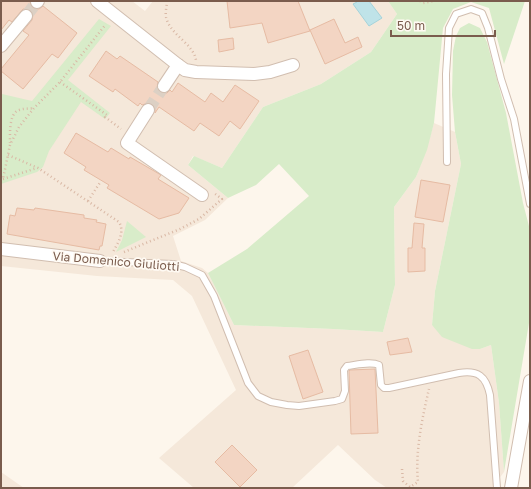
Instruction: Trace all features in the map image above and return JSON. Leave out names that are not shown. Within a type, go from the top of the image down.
[{"type":"street","points":[[97,1],[185,70],[196,72],[254,74],[270,72],[293,65]]},
{"type":"street","points":[[1,46],[26,16]]},
{"type":"street","points":[[164,86],[178,65]]},
{"type":"street","points":[[148,110],[128,143],[206,192]]},
{"type":"street","name":"Via Domenico Giuliotti","points":[[1,248],[100,261]]},
{"type":"street","points":[[511,488],[530,381]]},
{"type":"lane","points":[[447,162],[446,74],[449,28],[456,14],[471,9],[482,13],[488,28],[501,79],[514,119],[530,204]]},
{"type":"lane","name":"Via Domenico Giuliotti","points":[[100,261],[173,264],[185,267],[202,275],[214,296],[248,383],[258,396],[271,402],[299,406],[342,399],[345,391],[344,370],[347,366],[373,363],[380,365],[382,385],[384,388],[431,379]]},
{"type":"lane","points":[[431,379],[469,371],[478,373],[483,378],[490,395],[497,488]]},
{"type":"path","points":[[167,1],[166,17],[175,33],[195,53],[196,72]]},
{"type":"path","points":[[420,1],[423,3],[434,1]]},
{"type":"path","points":[[10,145],[19,127],[34,108],[60,82],[113,14]]},
{"type":"path","points":[[60,82],[107,115],[106,117],[121,128]]},
{"type":"path","points":[[2,178],[10,145],[14,114],[18,110],[34,108]]},
{"type":"path","points":[[8,155],[38,168],[117,220],[122,227],[114,251],[108,258],[100,261]]},
{"type":"path","points":[[2,178],[38,168]]},
{"type":"path","points":[[88,201],[101,181]]},
{"type":"path","points":[[123,252],[180,229],[199,219],[222,199],[206,192]]},
{"type":"path","points":[[402,469],[404,481],[410,487],[418,482],[417,468],[422,421],[431,379]]},
{"type":"shaded area","points":[[1,1],[132,1],[145,11],[153,1],[388,1],[397,14],[371,52],[321,84],[263,107],[222,168],[193,156],[188,165],[228,198],[205,220],[173,236],[181,261],[202,268],[208,273],[234,325],[383,332],[395,285],[394,207],[416,177],[434,123],[455,132],[461,164],[435,291],[432,325],[480,349],[491,345],[499,403],[504,472],[492,488],[387,488],[375,480],[338,445],[292,488],[194,488],[159,458],[236,390],[192,296],[173,280],[97,276],[1,266]]},
{"type":"shaded area","points":[[1,472],[24,488],[1,488]]},
{"type":"green space","points":[[388,1],[525,1],[504,64],[489,8],[471,2],[453,9],[443,28],[434,123],[427,150],[416,177],[394,207],[395,285],[383,332],[234,325],[208,273],[247,249],[309,196],[279,164],[256,185],[228,198],[188,165],[194,156],[222,168],[263,107],[321,84],[371,52],[397,14]]},
{"type":"green space","points":[[99,19],[111,26],[68,80],[110,113],[105,119],[81,102],[49,151],[43,167],[37,172],[1,184],[2,94],[32,101]]},
{"type":"green space","points":[[469,23],[480,28],[487,42],[506,113],[523,203],[530,230],[530,317],[504,472],[499,403],[491,345],[480,349],[472,349],[442,337],[432,325],[435,291],[461,164],[455,132],[452,95],[453,51],[456,36],[460,28]]},
{"type":"green space","points":[[127,221],[146,237],[116,252],[122,240]]},
{"type":"water","points":[[356,1],[369,1],[382,18],[369,26],[353,4],[357,2]]},
{"type":"building","points":[[1,1],[30,1],[31,7],[35,9],[39,9],[43,6],[77,33],[58,58],[52,54],[23,89],[1,71],[1,69],[29,35],[23,31],[32,20],[33,14],[30,10],[23,9],[12,22],[9,20],[1,30]]},
{"type":"building","points":[[227,1],[298,1],[310,31],[268,43],[262,23],[230,28]]},
{"type":"building","points":[[334,19],[345,43],[358,37],[362,47],[325,64],[310,30]]},
{"type":"building","points":[[233,38],[234,49],[219,52],[218,40]]},
{"type":"building","points":[[106,51],[117,59],[120,56],[158,82],[157,89],[163,93],[167,93],[170,90],[172,92],[178,83],[205,102],[211,93],[223,102],[235,85],[259,101],[240,129],[230,121],[219,136],[200,123],[194,131],[159,107],[155,113],[155,107],[152,104],[148,103],[142,105],[140,103],[138,106],[115,89],[113,92],[89,76]]},
{"type":"building","points":[[76,133],[108,152],[111,148],[161,175],[158,179],[189,198],[179,213],[159,219],[107,188],[109,185],[84,170],[86,167],[64,153]]},
{"type":"building","points":[[421,180],[450,185],[443,222],[415,217]]},
{"type":"building","points":[[17,208],[34,210],[35,208],[84,215],[84,218],[97,220],[96,222],[106,224],[102,246],[100,246],[99,250],[7,234],[10,215],[15,216]]},
{"type":"building","points":[[414,223],[424,224],[422,248],[425,248],[425,271],[408,272],[408,248],[412,248]]},
{"type":"building","points":[[408,338],[412,352],[390,355],[387,342]]},
{"type":"building","points":[[308,350],[323,392],[303,399],[289,356]]},
{"type":"building","points":[[375,369],[378,433],[351,434],[349,371]]},
{"type":"building","points":[[232,445],[257,470],[240,487],[215,462]]},
{"type":"tunnel","points":[[26,16],[37,2]]},
{"type":"tunnel","points":[[148,110],[164,86]]}]
